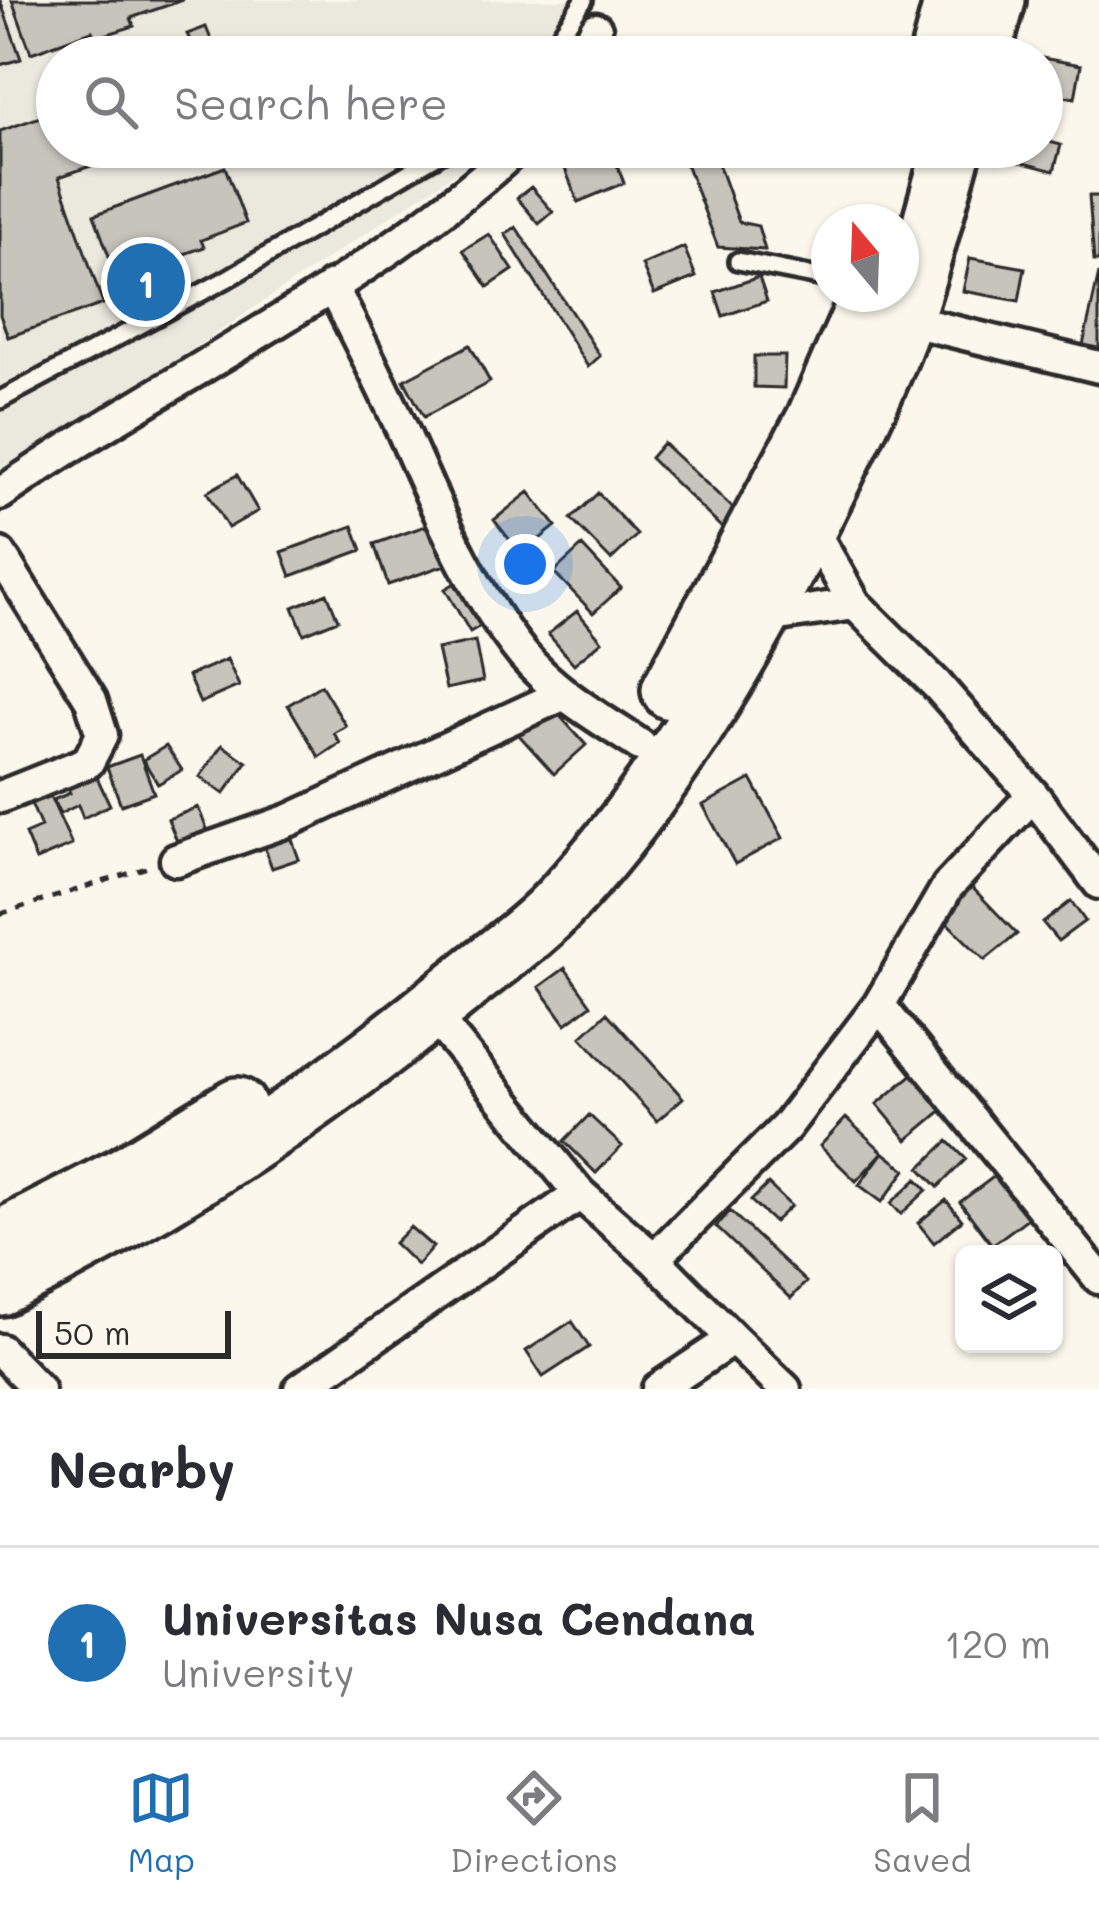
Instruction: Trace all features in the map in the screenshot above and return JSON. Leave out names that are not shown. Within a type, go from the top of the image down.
[{"type":"highway","points":[[945,36],[954,0]]},
{"type":"highway","points":[[986,36],[996,0]]},
{"type":"highway","points":[[909,204],[913,168]]},
{"type":"highway","points":[[916,204],[940,168]]},
{"type":"highway","points":[[0,1240],[126,1175],[249,1100],[392,998],[532,878],[588,817],[640,745],[815,421],[883,312]]},
{"type":"highway","points":[[0,1286],[91,1242],[261,1137],[430,1011],[562,901],[670,764],[758,618],[877,384],[886,312]]},
{"type":"street","points":[[0,494],[77,440],[332,286],[490,168]]},
{"type":"street","points":[[332,286],[449,534],[488,603],[523,654],[564,694],[640,745]]},
{"type":"street","points":[[908,312],[1099,368]]},
{"type":"street","points":[[809,524],[856,604],[937,685],[1033,795],[1099,883]]},
{"type":"street","points":[[0,554],[91,700],[102,735],[88,762],[0,796]]},
{"type":"street","points":[[758,618],[856,604]]},
{"type":"street","points":[[176,860],[290,820],[564,694]]},
{"type":"street","points":[[654,1259],[786,1127],[879,1005],[948,886],[1033,795]]},
{"type":"street","points":[[879,1005],[1099,1278]]},
{"type":"street","points":[[430,1011],[580,1194],[654,1259],[784,1389]]},
{"type":"street","points":[[300,1389],[580,1194]]},
{"type":"street","points":[[658,1389],[733,1339]]},
{"type":"street","points":[[0,1350],[38,1389]]},
{"type":"lane","points":[[567,36],[590,14]]},
{"type":"lane","points":[[0,400],[225,280],[416,168]]},
{"type":"lane","points":[[738,261],[811,274]]},
{"type":"path","points":[[0,914],[59,892],[176,860]]},
{"type":"shaded area","points":[[0,0],[598,0],[574,36],[36,36],[36,168],[463,168],[0,478]]},
{"type":"building","points":[[0,0],[21,59],[0,65]]},
{"type":"building","points":[[12,0],[183,0],[131,18],[134,26],[102,36],[92,31],[78,36],[36,36],[36,51],[31,53]]},
{"type":"building","points":[[206,27],[210,36],[188,36]]},
{"type":"building","points":[[1063,62],[1081,65],[1075,98],[1063,96]]},
{"type":"building","points":[[36,118],[36,168],[85,168],[59,177],[103,304],[8,337],[0,315],[0,131]]},
{"type":"building","points":[[225,168],[246,223],[201,240],[204,247],[164,261],[161,253],[113,267],[94,215]]},
{"type":"building","points":[[565,168],[618,168],[624,183],[578,202]]},
{"type":"building","points":[[688,168],[720,168],[739,222],[758,226],[765,250],[718,247]]},
{"type":"building","points":[[531,187],[553,212],[539,224],[517,198]]},
{"type":"building","points":[[1089,196],[1099,196],[1099,261],[1094,261]]},
{"type":"building","points":[[516,227],[600,356],[588,367],[505,234]]},
{"type":"building","points":[[489,234],[513,270],[488,287],[463,250]]},
{"type":"building","points":[[684,247],[696,277],[654,294],[642,265]]},
{"type":"building","points":[[970,258],[1025,268],[1019,301],[963,291]]},
{"type":"building","points":[[1099,273],[1099,363],[1080,359]]},
{"type":"building","points":[[759,277],[767,301],[723,316],[715,292]]},
{"type":"building","points":[[470,345],[490,382],[424,417],[404,380]]},
{"type":"building","points":[[754,356],[785,356],[784,388],[754,387]]},
{"type":"building","points":[[663,443],[738,513],[724,530],[650,458]]},
{"type":"building","points":[[237,475],[258,511],[228,528],[207,492]]},
{"type":"building","points":[[529,492],[556,526],[521,554],[494,520]]},
{"type":"building","points":[[598,493],[637,535],[611,560],[571,519]]},
{"type":"building","points":[[431,524],[445,565],[388,585],[374,544]]},
{"type":"building","points":[[353,526],[362,550],[291,576],[282,552]]},
{"type":"building","points":[[582,546],[621,588],[593,613],[554,572]]},
{"type":"building","points":[[462,579],[487,622],[470,632],[445,589]]},
{"type":"building","points":[[327,593],[338,620],[304,634],[293,607]]},
{"type":"building","points":[[577,611],[602,641],[574,664],[548,634]]},
{"type":"building","points":[[475,641],[483,681],[446,689],[437,649]]},
{"type":"building","points":[[227,659],[239,686],[200,703],[188,676]]},
{"type":"building","points":[[321,685],[346,726],[334,733],[340,743],[319,757],[288,705]]},
{"type":"building","points":[[551,706],[586,745],[554,774],[519,735]]},
{"type":"building","points":[[222,745],[247,762],[224,794],[200,777]]},
{"type":"building","points":[[166,746],[182,770],[158,784],[143,760]]},
{"type":"building","points":[[140,755],[154,793],[121,805],[107,767]]},
{"type":"building","points":[[93,769],[110,805],[83,818],[78,805],[60,814],[53,800],[70,793],[65,782]]},
{"type":"building","points":[[751,779],[783,838],[735,864],[703,805]]},
{"type":"building","points":[[45,785],[72,845],[36,860],[25,834],[41,827],[27,794]]},
{"type":"building","points":[[198,807],[209,834],[179,846],[168,819]]},
{"type":"building","points":[[290,834],[299,859],[272,868],[263,843]]},
{"type":"building","points":[[967,882],[1017,934],[985,960],[936,912]]},
{"type":"building","points":[[1071,901],[1085,921],[1058,941],[1043,923]]},
{"type":"building","points":[[565,968],[591,1005],[566,1024],[539,987]]},
{"type":"building","points":[[607,1013],[683,1098],[657,1121],[581,1037]]},
{"type":"building","points":[[915,1072],[945,1108],[907,1140],[877,1104]]},
{"type":"building","points":[[589,1115],[622,1146],[596,1173],[564,1141]]},
{"type":"building","points":[[846,1118],[883,1152],[856,1181],[820,1146]]},
{"type":"building","points":[[948,1141],[966,1159],[938,1187],[920,1168]]},
{"type":"building","points":[[883,1152],[906,1170],[882,1202],[859,1185]]},
{"type":"building","points":[[1000,1172],[1032,1215],[992,1245],[960,1202]]},
{"type":"building","points":[[917,1179],[927,1190],[901,1214],[891,1203]]},
{"type":"building","points":[[768,1184],[791,1206],[774,1222],[751,1201]]},
{"type":"building","points":[[946,1200],[962,1220],[934,1243],[918,1223]]},
{"type":"building","points":[[730,1211],[806,1282],[791,1298],[716,1227]]},
{"type":"building","points":[[410,1227],[433,1247],[417,1265],[394,1243]]},
{"type":"building","points":[[572,1321],[589,1347],[543,1377],[526,1351]]},
{"type":"place","name":"Universitas Nusa Cendana","points":[[146,282]]}]
